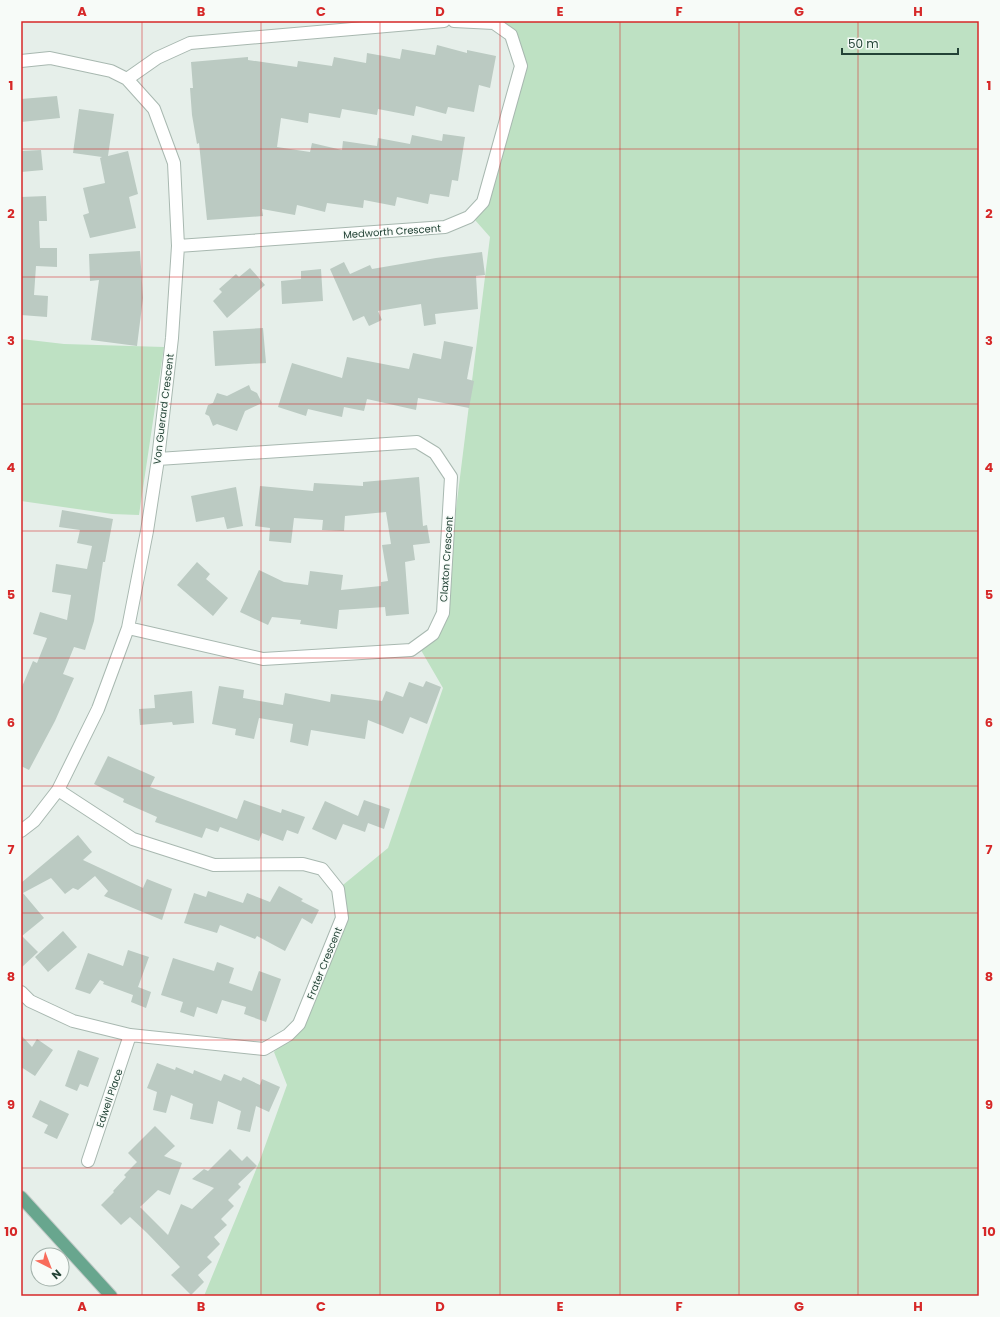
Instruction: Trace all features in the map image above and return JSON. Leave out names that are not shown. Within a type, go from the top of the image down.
[{"type":"main road","points":[[21,1198],[111,1296]]},
{"type":"street","points":[[127,79],[157,58],[190,43],[444,21]]},
{"type":"street","name":"Medworth Crescent","points":[[178,246],[445,227],[469,217],[483,202],[521,66],[511,35],[494,23],[454,21]]},
{"type":"street","name":"Von Guerard Crescent","points":[[21,61],[50,58],[110,71],[127,79],[154,109],[174,163],[178,246],[172,338],[158,459],[147,531],[128,628],[98,709],[58,790],[34,821],[21,830]]},
{"type":"street","name":"Claxton Crescent","points":[[128,628],[263,659],[411,650],[433,634],[443,614],[451,477],[435,453],[417,442],[158,459]]},
{"type":"street","name":"Frater Crescent","points":[[21,992],[30,1000],[73,1020],[130,1035],[264,1049],[288,1035],[299,1024],[342,918],[338,889],[322,869],[303,864],[214,865],[133,839],[58,790]]},
{"type":"street","name":"Edwell Place","points":[[88,1161],[130,1035]]},
{"type":"green space","points":[[498,21],[979,21],[979,1296],[204,1296],[260,1160],[287,1085],[274,1052],[299,1024],[342,918],[338,889],[388,848],[443,688],[418,645],[443,613],[490,237],[475,220],[483,202],[521,66]]},
{"type":"green space","points":[[21,339],[64,344],[164,347],[139,515],[112,514],[21,501]]},
{"type":"building","points":[[437,45],[467,53],[467,50],[496,56],[490,88],[479,85],[474,112],[448,107],[446,114],[416,106],[414,116],[378,109],[377,115],[342,109],[340,118],[309,113],[308,123],[281,118],[277,147],[310,152],[312,143],[342,150],[343,141],[377,146],[378,138],[410,144],[412,135],[442,141],[443,134],[465,137],[458,181],[452,180],[449,197],[430,194],[428,204],[397,197],[395,206],[364,200],[363,208],[327,203],[325,212],[297,205],[295,215],[262,209],[263,216],[207,220],[199,143],[197,144],[192,115],[190,88],[193,88],[191,62],[248,57],[248,60],[297,67],[298,61],[332,66],[334,57],[366,63],[367,53],[400,59],[402,49],[435,55]]},
{"type":"building","points":[[57,96],[60,118],[21,122],[21,99]]},
{"type":"building","points":[[79,109],[114,114],[108,156],[128,151],[138,194],[129,197],[136,228],[90,238],[83,215],[89,213],[83,188],[105,183],[100,158],[102,157],[73,153]]},
{"type":"building","points":[[41,150],[43,170],[21,172],[21,151]]},
{"type":"building","points":[[46,196],[47,221],[39,221],[40,248],[57,248],[57,267],[36,266],[34,295],[48,296],[47,317],[21,315],[21,197]]},
{"type":"building","points":[[140,251],[143,298],[137,346],[91,340],[99,280],[90,281],[89,254]]},
{"type":"building","points":[[482,252],[485,275],[476,276],[478,309],[435,314],[436,324],[424,326],[421,304],[378,311],[382,320],[369,326],[364,316],[353,321],[330,269],[344,262],[350,274],[370,265],[372,269]]},
{"type":"building","points":[[250,268],[265,285],[227,318],[213,301],[222,292],[219,289],[236,274],[239,277]]},
{"type":"building","points":[[321,269],[323,301],[282,304],[281,281],[301,279],[301,271]]},
{"type":"building","points":[[263,328],[266,363],[215,366],[213,331]]},
{"type":"building","points":[[444,341],[473,347],[467,379],[474,381],[469,408],[418,398],[416,410],[367,399],[364,411],[344,407],[342,417],[308,409],[306,416],[278,407],[292,363],[342,378],[347,357],[409,369],[413,353],[441,359]]},
{"type":"building","points":[[249,385],[251,390],[257,393],[262,403],[245,411],[237,431],[217,424],[213,426],[209,416],[205,414],[208,405],[213,403],[217,393],[227,396]]},
{"type":"building","points":[[419,477],[423,526],[427,525],[430,543],[413,545],[415,560],[405,562],[409,614],[386,616],[385,607],[339,610],[337,629],[300,624],[301,620],[272,617],[268,625],[240,612],[259,570],[284,582],[308,585],[310,571],[343,575],[341,590],[381,586],[381,582],[388,581],[382,545],[391,544],[386,512],[345,516],[344,531],[322,530],[323,520],[294,518],[291,543],[269,541],[270,528],[255,526],[260,486],[313,491],[314,483],[363,486],[363,482]]},
{"type":"building","points":[[236,487],[243,526],[227,529],[224,517],[196,522],[191,496]]},
{"type":"building","points":[[62,510],[113,519],[105,562],[103,562],[94,621],[85,650],[74,647],[63,674],[74,678],[55,721],[29,770],[21,766],[21,689],[33,661],[37,663],[47,638],[33,634],[40,612],[67,620],[71,595],[52,592],[56,564],[87,569],[92,546],[77,543],[80,530],[59,527]]},
{"type":"building","points":[[197,562],[210,574],[206,579],[228,598],[213,616],[177,585]]},
{"type":"building","points":[[426,681],[441,687],[427,724],[410,717],[403,734],[368,720],[365,739],[311,730],[308,746],[290,742],[293,724],[259,718],[254,739],[235,735],[236,729],[212,724],[219,686],[244,690],[243,698],[283,705],[285,693],[330,702],[331,694],[382,701],[386,691],[403,697],[409,682],[423,687]]},
{"type":"building","points":[[192,691],[194,723],[173,725],[172,722],[140,725],[139,709],[155,708],[154,695]]},
{"type":"building","points":[[108,756],[155,777],[150,787],[237,819],[244,800],[281,813],[282,809],[305,817],[298,834],[287,830],[283,841],[262,833],[259,841],[220,827],[218,832],[206,828],[202,838],[155,822],[157,817],[123,802],[124,799],[94,784]]},
{"type":"building","points":[[364,800],[390,809],[384,829],[368,823],[365,832],[343,824],[336,840],[312,829],[325,801],[358,816]]},
{"type":"building","points":[[78,835],[92,852],[83,860],[143,888],[147,879],[172,889],[162,920],[104,896],[108,891],[95,876],[78,890],[73,888],[65,894],[51,878],[23,893],[44,918],[22,936],[38,952],[21,968],[21,883]]},
{"type":"building","points":[[279,886],[303,899],[301,901],[319,910],[312,924],[302,918],[285,951],[257,936],[255,939],[220,925],[217,933],[184,923],[194,893],[206,897],[208,891],[243,903],[247,893],[270,902]]},
{"type":"building","points":[[63,931],[77,947],[48,972],[35,957]]},
{"type":"building","points":[[128,950],[149,957],[138,987],[151,992],[146,1008],[131,1002],[133,995],[103,984],[104,982],[100,980],[90,994],[75,989],[88,953],[123,966]]},
{"type":"building","points":[[173,958],[214,971],[217,962],[234,968],[229,983],[252,991],[259,971],[281,979],[266,1022],[244,1014],[246,1007],[222,1000],[217,1014],[197,1007],[194,1017],[180,1012],[183,1002],[161,995]]},
{"type":"building","points":[[21,1035],[32,1047],[37,1039],[53,1050],[35,1076],[21,1067]]},
{"type":"building","points":[[78,1050],[99,1058],[88,1087],[80,1084],[77,1091],[65,1086]]},
{"type":"building","points":[[157,1063],[175,1070],[176,1067],[193,1074],[194,1070],[221,1081],[224,1074],[241,1081],[243,1077],[260,1085],[262,1079],[280,1087],[269,1112],[256,1106],[250,1132],[237,1129],[241,1111],[218,1101],[213,1124],[190,1119],[193,1104],[171,1095],[166,1113],[153,1110],[157,1092],[147,1088]]},
{"type":"building","points":[[40,1100],[69,1114],[57,1139],[44,1133],[48,1125],[32,1117]]},
{"type":"building","points":[[155,1126],[175,1146],[164,1156],[182,1163],[170,1195],[158,1190],[140,1207],[168,1235],[181,1204],[192,1209],[214,1188],[192,1179],[204,1169],[208,1171],[230,1149],[242,1161],[247,1156],[257,1166],[238,1184],[241,1187],[228,1200],[234,1206],[221,1219],[227,1225],[214,1237],[220,1244],[207,1257],[212,1262],[198,1275],[204,1282],[191,1295],[171,1275],[180,1267],[147,1233],[130,1217],[121,1225],[101,1205],[126,1177],[124,1175],[137,1162],[128,1153]]}]
